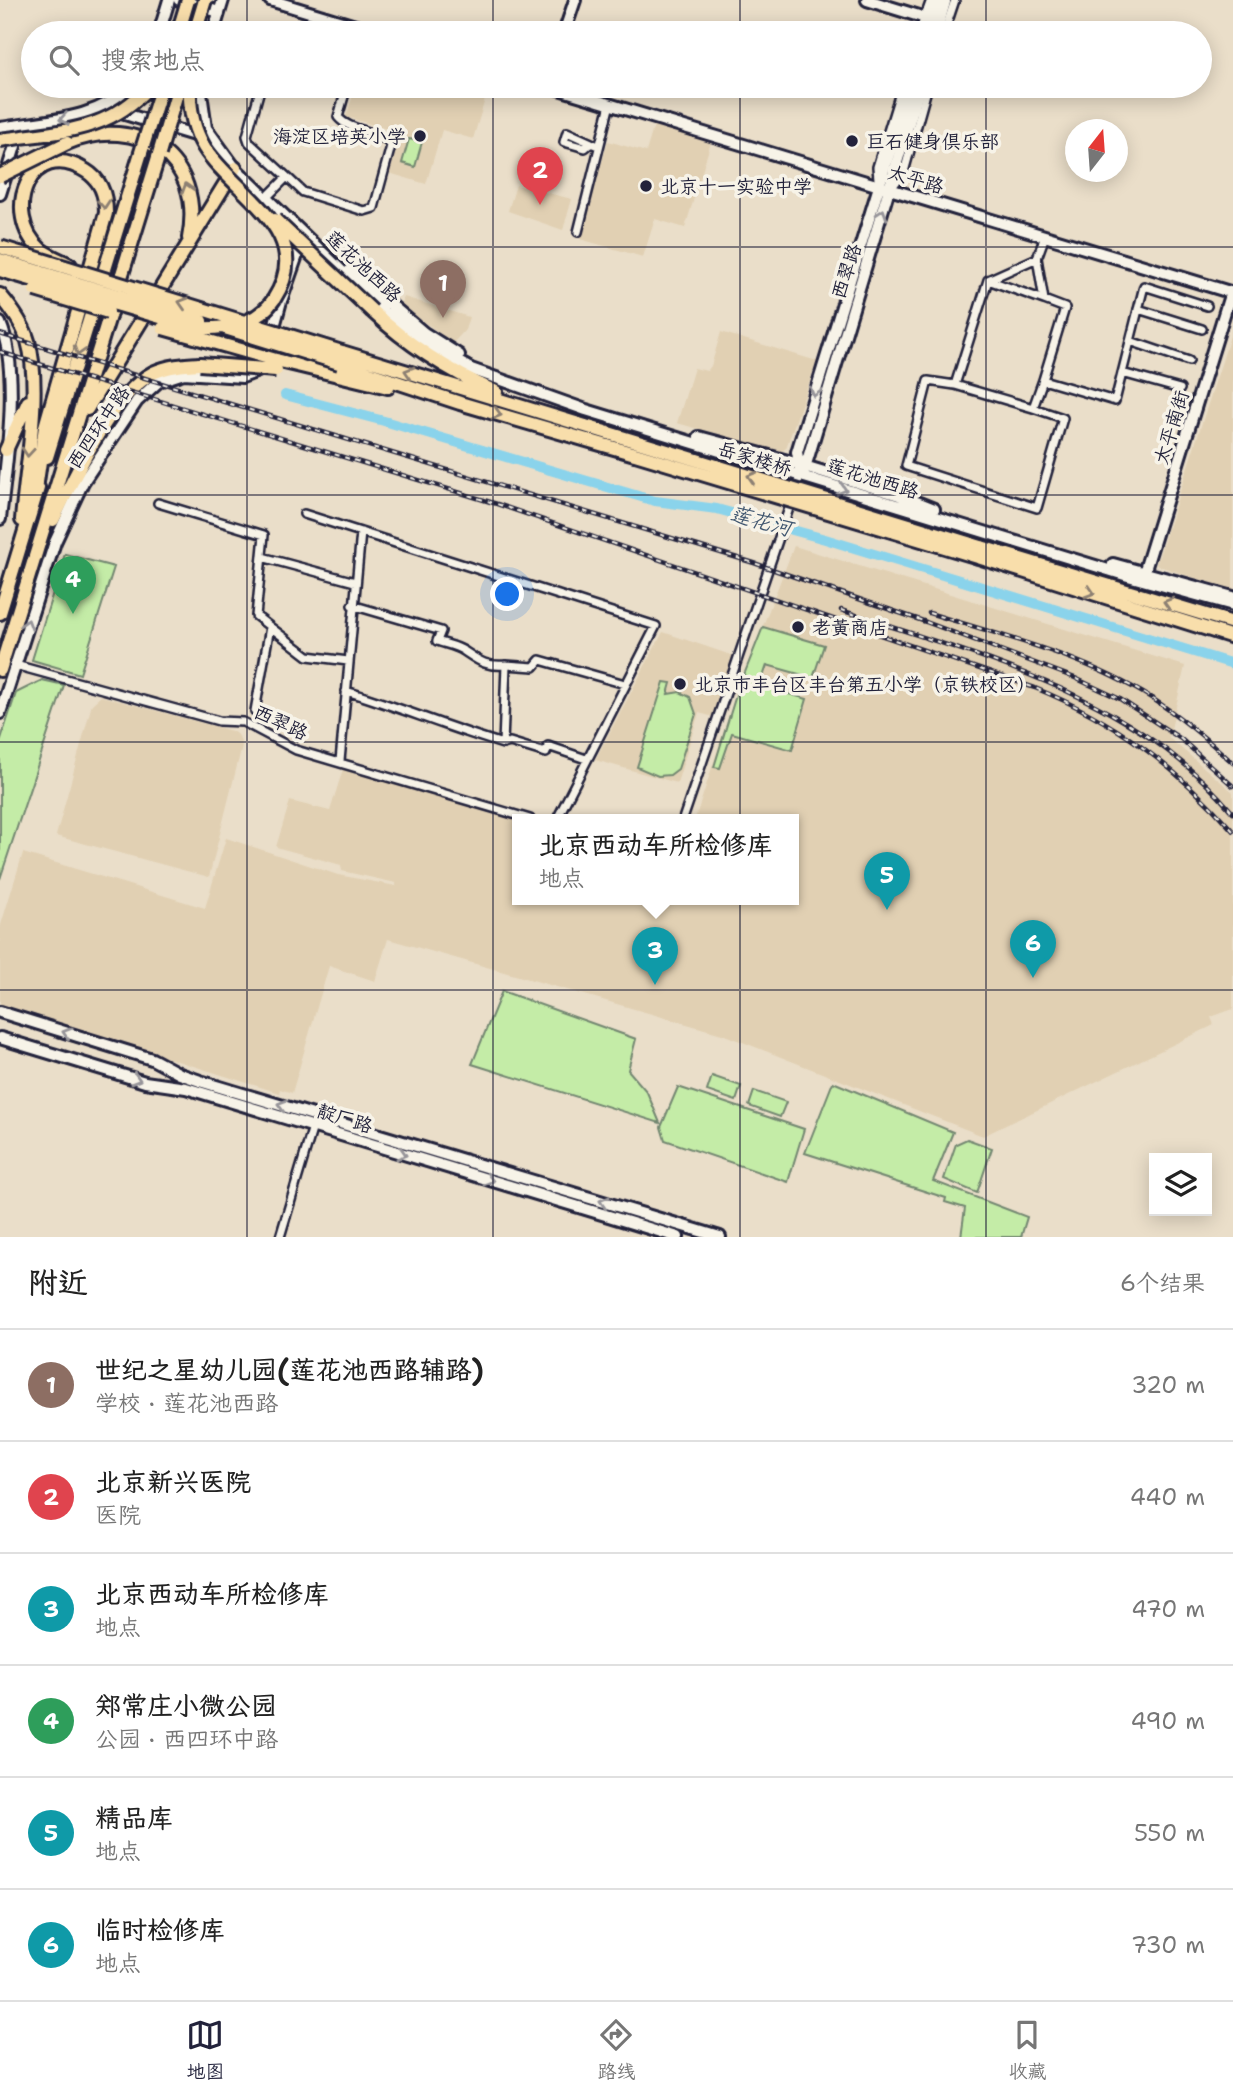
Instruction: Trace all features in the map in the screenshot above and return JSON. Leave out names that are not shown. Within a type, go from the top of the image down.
[{"type":"highway","points":[[182,21],[188,0]]},
{"type":"highway","points":[[199,21],[205,0]]},
{"type":"highway","points":[[0,140],[101,122],[120,113],[136,98]]},
{"type":"highway","points":[[0,613],[36,496],[45,427],[106,241],[143,146],[158,98]]},
{"type":"highway","name":"西四环中路","points":[[0,670],[175,98]]},
{"type":"highway","points":[[190,98],[191,115],[203,146],[217,164],[265,205],[372,311],[414,347],[440,364],[544,414]]},
{"type":"highway","points":[[0,176],[67,143],[96,133],[110,132],[139,138],[165,152],[184,177],[190,192],[192,223],[183,254]]},
{"type":"highway","points":[[0,147],[38,134]]},
{"type":"highway","points":[[89,274],[40,250],[25,235],[17,222],[15,208],[23,180],[36,168],[62,162],[76,165],[90,174],[100,184],[106,203],[106,241]]},
{"type":"highway","points":[[73,434],[235,168]]},
{"type":"highway","points":[[0,272],[172,322],[198,328],[230,327],[245,323],[266,309],[284,277],[284,250],[265,205]]},
{"type":"highway","points":[[0,247],[340,357],[460,403]]},
{"type":"highway","points":[[0,260],[544,414],[637,448]]},
{"type":"highway","points":[[0,272],[53,296],[276,365]]},
{"type":"highway","points":[[0,295],[27,339],[33,381],[20,547]]},
{"type":"highway","points":[[37,551],[110,418],[128,394],[152,374],[168,368],[200,364],[276,365],[324,372],[637,448]]},
{"type":"highway","points":[[6,450],[27,405],[33,381]]},
{"type":"highway","points":[[83,482],[110,418]]},
{"type":"highway","name":"岳家楼桥","points":[[637,448],[979,552]]},
{"type":"highway","points":[[979,552],[1233,622]]},
{"type":"highway","points":[[979,552],[1233,637]]},
{"type":"street","points":[[163,21],[169,0]]},
{"type":"street","points":[[179,0],[219,12]]},
{"type":"street","points":[[216,21],[223,0]]},
{"type":"street","points":[[270,0],[331,21]]},
{"type":"street","points":[[568,21],[575,0]]},
{"type":"street","points":[[867,0],[928,19]]},
{"type":"street","points":[[928,19],[931,0]]},
{"type":"street","points":[[928,19],[938,0]]},
{"type":"street","points":[[940,21],[946,0]]},
{"type":"street","points":[[948,21],[955,0]]},
{"type":"street","points":[[0,128],[68,118],[104,107],[116,98]]},
{"type":"street","points":[[201,98],[202,115],[213,141],[265,205],[304,235]]},
{"type":"street","points":[[258,98],[247,136],[249,142],[303,192],[364,211],[374,208],[391,146],[387,139],[345,126],[338,117],[344,98]]},
{"type":"street","name":"太平路","points":[[590,98],[1232,292]]},
{"type":"street","points":[[898,98],[877,167],[884,188],[904,172],[925,98]]},
{"type":"street","name":"西翠路","points":[[802,469],[816,429],[907,98]]},
{"type":"street","name":"西翠路","points":[[884,188],[915,98]]},
{"type":"street","points":[[578,232],[595,144],[610,104]]},
{"type":"street","points":[[104,107],[213,141]]},
{"type":"street","points":[[0,194],[22,124]]},
{"type":"street","points":[[265,205],[286,177]]},
{"type":"street","name":"莲花池西路","points":[[304,235],[321,243],[424,333],[495,372],[586,405],[1144,573],[1233,597]]},
{"type":"street","name":"西四环中路","points":[[0,713],[55,542],[83,482],[137,401],[159,381],[184,373],[242,377],[258,371],[265,360],[281,301],[304,235]]},
{"type":"street","points":[[1044,300],[1037,258],[1045,236]]},
{"type":"street","points":[[955,385],[988,280],[1037,258]]},
{"type":"street","points":[[988,280],[1065,308],[1034,408]]},
{"type":"street","points":[[1043,380],[1115,401],[1144,286],[1207,306]]},
{"type":"street","name":"太平南街","points":[[1144,573],[1232,292]]},
{"type":"street","points":[[1138,309],[1202,329]]},
{"type":"street","points":[[0,323],[10,362],[4,402],[6,450],[0,519]]},
{"type":"street","points":[[1130,341],[1189,361]]},
{"type":"street","points":[[1122,373],[1180,389]]},
{"type":"street","points":[[928,381],[955,385],[1063,418],[1037,508],[906,466],[928,381]]},
{"type":"street","points":[[685,814],[802,469]]},
{"type":"street","name":"莲花池西路","points":[[802,469],[1128,576],[1233,605]]},
{"type":"street","points":[[158,503],[264,535],[256,616],[308,656],[348,661]]},
{"type":"street","points":[[304,514],[656,626],[559,814]]},
{"type":"street","points":[[340,761],[360,532]]},
{"type":"street","points":[[262,557],[355,582]]},
{"type":"street","points":[[352,605],[441,631],[437,641],[463,650],[475,661],[493,666],[506,664],[534,667],[540,660],[625,684]]},
{"type":"street","points":[[256,711],[270,627]]},
{"type":"street","points":[[503,744],[506,664]]},
{"type":"street","name":"西翠路","points":[[15,665],[219,721],[243,722],[285,745],[514,814]]},
{"type":"street","points":[[346,691],[503,744],[510,743],[546,752],[548,747],[586,759]]},
{"type":"street","points":[[0,1012],[152,1059],[192,1078],[315,1121],[678,1237]]},
{"type":"street","name":"靛厂路","points":[[0,1038],[145,1082],[186,1088],[315,1121]]},
{"type":"street","points":[[280,1237],[315,1121]]},
{"type":"street","points":[[661,1230],[720,1237]]},
{"type":"shaded area","name":"海淀区培英小学","points":[[352,98],[485,98],[473,139],[442,130],[426,184],[389,173],[400,133],[346,117]]},
{"type":"shaded area","name":"北京十一实验中学","points":[[654,125],[711,142],[685,228],[655,219],[643,257],[580,239],[608,141],[646,152]]},
{"type":"shaded area","points":[[516,185],[572,199],[563,230],[508,211]]},
{"type":"shaded area","points":[[404,297],[469,317],[465,330],[453,343],[401,305]]},
{"type":"shaded area","points":[[1233,327],[1233,591],[1156,565]]},
{"type":"shaded area","points":[[721,332],[817,361],[786,448],[781,452],[677,423],[694,368],[707,371],[711,366]]},
{"type":"shaded area","points":[[794,546],[1185,666],[1169,738],[1233,792],[1233,1009],[1211,1017],[1214,1025],[983,1136],[722,1034],[388,939],[375,981],[329,966],[292,1093],[280,1089],[279,1093],[0,1005],[0,928],[23,853],[205,908],[226,838],[338,875],[396,886],[396,883],[342,871],[341,865],[276,847],[290,801],[330,811],[343,769],[512,818],[512,905],[799,905],[799,814],[697,814],[736,695]]},
{"type":"shaded area","name":"北京市丰台区丰台第五小学（京铁校区）","points":[[663,632],[734,656],[714,717],[699,713],[677,783],[595,760]]},
{"type":"shaded area","points":[[101,696],[232,731],[239,736],[242,746],[209,877],[56,836],[92,704]]},
{"type":"green space","points":[[409,139],[422,142],[415,167],[402,163]]},
{"type":"green space","points":[[65,554],[114,567],[80,674],[32,660]]},
{"type":"green space","points":[[763,627],[824,645],[813,678],[767,665],[760,686],[807,699],[792,750],[732,733],[720,768],[714,767],[736,695]]},
{"type":"green space","points":[[42,680],[64,685],[0,879],[0,742],[16,693]]},
{"type":"green space","points":[[664,682],[671,683],[668,694],[680,692],[690,697],[696,714],[678,769],[670,775],[658,776],[637,767]]},
{"type":"green space","points":[[502,991],[636,1039],[628,1070],[647,1092],[660,1123],[472,1064]]},
{"type":"green space","points":[[712,1076],[741,1086],[736,1101],[707,1091]]},
{"type":"green space","points":[[833,1082],[953,1132],[933,1181],[1027,1217],[1021,1237],[961,1237],[965,1208],[945,1202],[946,1198],[805,1153]]},
{"type":"green space","points":[[678,1087],[804,1129],[788,1182],[665,1140],[661,1127]]},
{"type":"green space","points":[[754,1091],[786,1102],[780,1117],[749,1106]]},
{"type":"green space","points":[[967,1139],[992,1148],[977,1193],[944,1179],[956,1144]]},
{"type":"waterway","name":"莲花河","points":[[285,395],[384,421],[655,501],[717,509],[825,539],[1233,664]]},
{"type":"railway","points":[[0,334],[754,563],[926,622],[1075,678],[1120,699],[1181,739],[1233,786]]},
{"type":"railway","points":[[0,352],[497,504],[1035,688],[1091,715],[1143,748],[1190,786],[1233,831]]},
{"type":"railway","points":[[841,610],[1001,664],[1103,709],[1150,738],[1194,772],[1233,813]]},
{"type":"railway","points":[[929,613],[1073,659],[1127,684],[1174,714],[1233,763]]},
{"type":"place","name":"海淀区培英小学","points":[[420,136]]},
{"type":"place","name":"巨石健身俱乐部","points":[[852,141]]},
{"type":"place","name":"北京十一实验中学","points":[[646,186]]},
{"type":"place","name":"北京新兴医院","points":[[540,205]]},
{"type":"place","name":"世纪之星幼儿园(莲花池西路辅路)","points":[[443,318]]},
{"type":"place","name":"郑常庄小微公园","points":[[73,614]]},
{"type":"place","name":"老黄商店","points":[[798,627]]},
{"type":"place","name":"北京市丰台区丰台第五小学（京铁校区）","points":[[680,684]]},
{"type":"place","name":"精品库","points":[[887,910]]},
{"type":"place","name":"临时检修库","points":[[1033,978]]},
{"type":"place","name":"北京西动车所检修库","points":[[655,985]]}]
